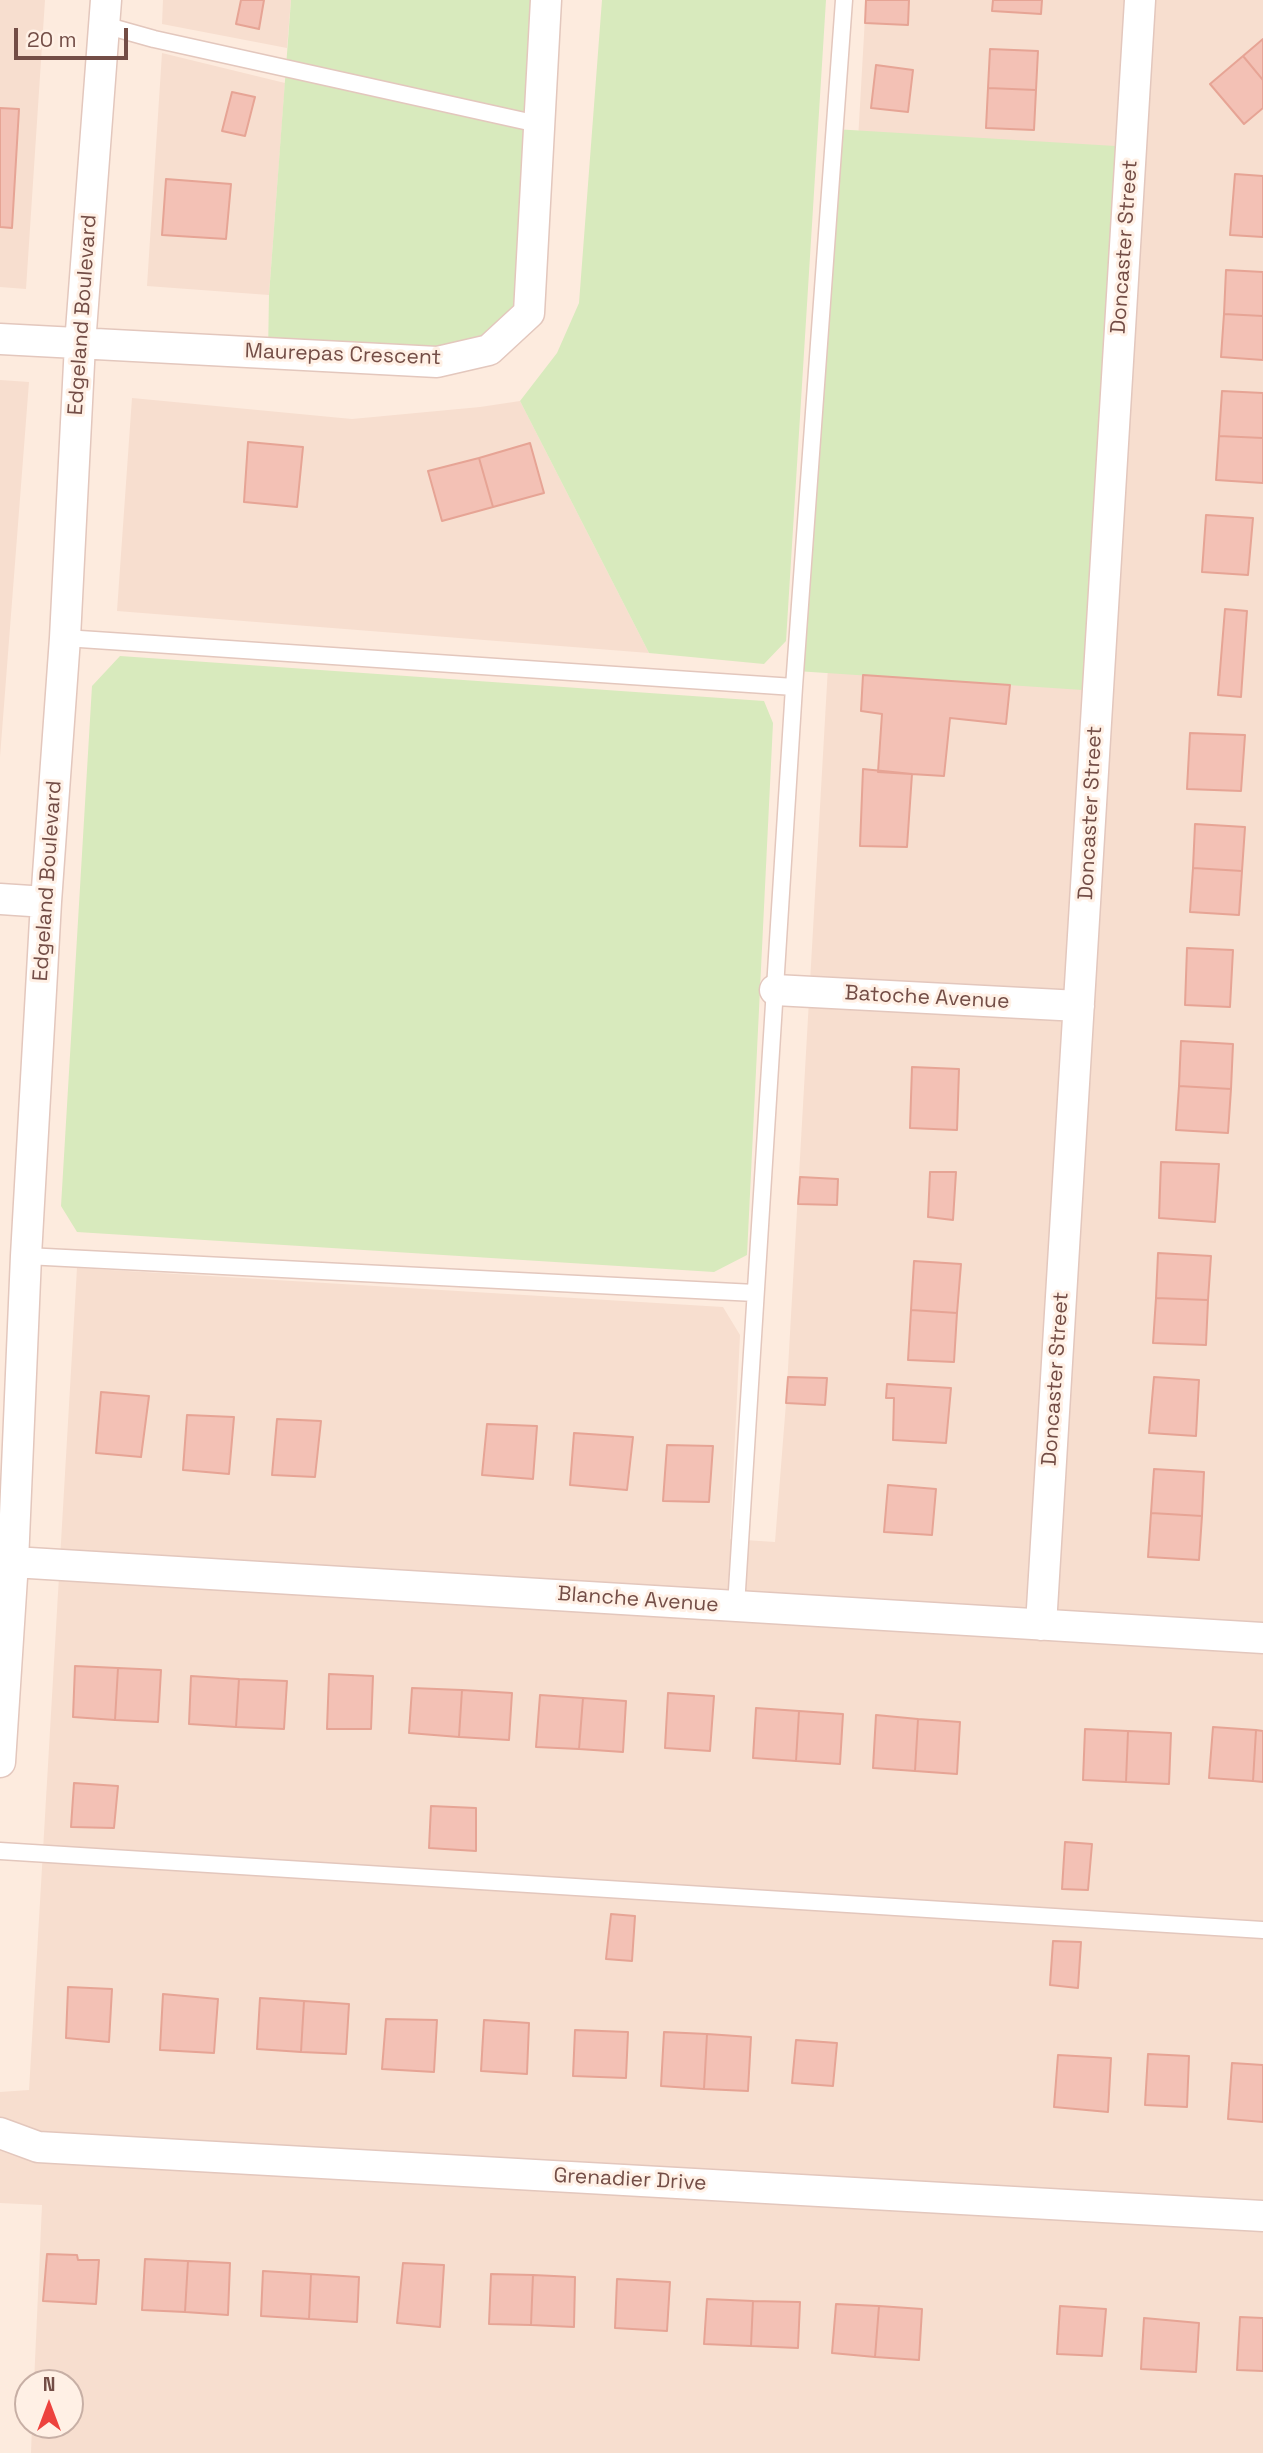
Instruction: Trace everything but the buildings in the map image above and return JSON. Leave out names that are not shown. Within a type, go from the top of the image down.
[{"type":"street","name":"Maurepas Crescent","points":[[0,339],[437,362],[489,350],[528,313],[546,0]]},
{"type":"street","name":"Doncaster Street","points":[[1041,1625],[1140,0]]},
{"type":"street","name":"Edgeland Boulevard","points":[[0,1762],[13,1562],[26,1256],[46,902],[65,638],[80,344],[105,13]]},
{"type":"street","points":[[0,899],[46,902]]},
{"type":"street","name":"Batoche Avenue","points":[[775,990],[1079,1006]]},
{"type":"street","name":"Blanche Avenue","points":[[13,1562],[1263,1638]]},
{"type":"street","name":"Grenadier Drive","points":[[0,2133],[38,2147],[1263,2216]]},
{"type":"lane","points":[[736,1606],[794,687],[844,0]]},
{"type":"lane","points":[[105,13],[154,39],[538,124]]},
{"type":"lane","points":[[65,638],[794,687]]},
{"type":"lane","points":[[26,1256],[755,1293]]},
{"type":"lane","points":[[0,1850],[1263,1930]]},
{"type":"shaded area","points":[[0,0],[45,0],[26,289],[0,287]]},
{"type":"shaded area","points":[[163,0],[291,0],[287,48],[162,24]]},
{"type":"shaded area","points":[[866,0],[1263,0],[1263,2453],[31,2453],[32,2439],[84,2439],[84,2369],[35,2369],[42,2205],[0,2203],[0,2092],[29,2090],[77,1268],[723,1307],[740,1335],[730,1539],[775,1542],[786,1403]]},
{"type":"shaded area","points":[[162,53],[285,83],[269,295],[147,286]]},
{"type":"shaded area","points":[[0,380],[29,382],[0,757]]},
{"type":"shaded area","points":[[132,398],[352,419],[520,401],[649,653],[117,611]]},
{"type":"green space","points":[[291,0],[546,0],[529,313],[489,350],[268,354],[269,295]]},
{"type":"green space","points":[[602,0],[826,0],[786,641],[764,664],[649,653],[520,401],[557,353],[579,303]]},
{"type":"green space","points":[[834,129],[1132,147],[1098,691],[796,671]]},
{"type":"green space","points":[[120,656],[764,701],[773,723],[747,1255],[714,1272],[77,1232],[61,1206],[92,686]]}]
